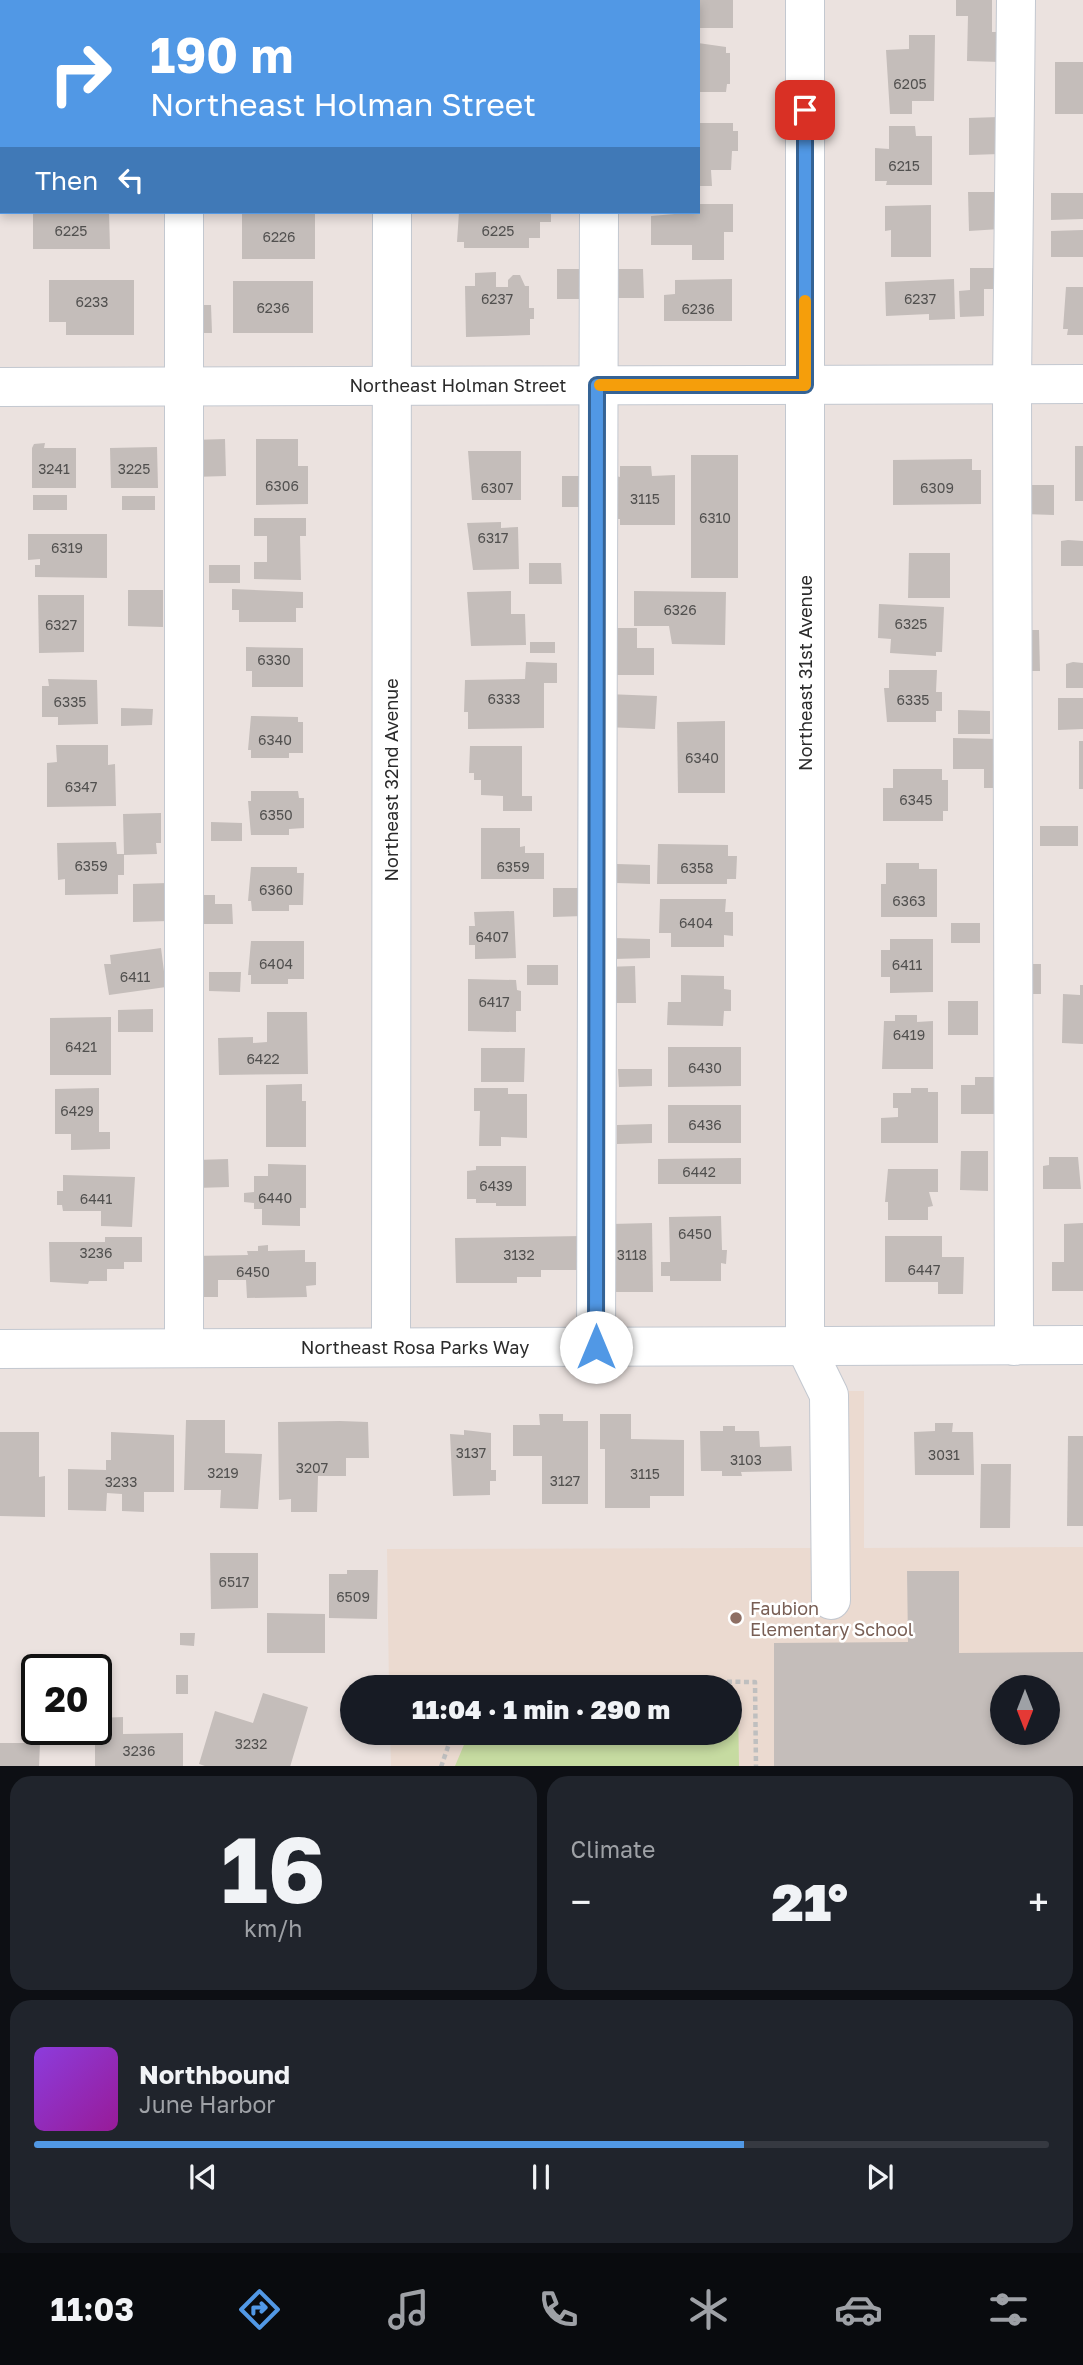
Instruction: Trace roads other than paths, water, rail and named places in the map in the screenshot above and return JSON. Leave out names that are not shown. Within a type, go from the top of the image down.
[{"type":"street","name":"Northeast 31st Avenue","points":[[805,0],[805,1346]]},
{"type":"street","points":[[1014,1346],[1012,385],[1016,0]]},
{"type":"street","points":[[184,214],[184,1348]]},
{"type":"street","name":"Northeast 32nd Avenue","points":[[391,1347],[392,214]]},
{"type":"street","points":[[596,1347],[599,214]]},
{"type":"street","name":"Northeast Holman Street","points":[[0,387],[1083,384]]},
{"type":"street","name":"Northeast Rosa Parks Way","points":[[0,1349],[1083,1345]]},
{"type":"street","points":[[805,1346],[830,1395],[831,1600]]},
{"type":"place","name":"Faubion Elementary School","points":[[736,1618]]}]
